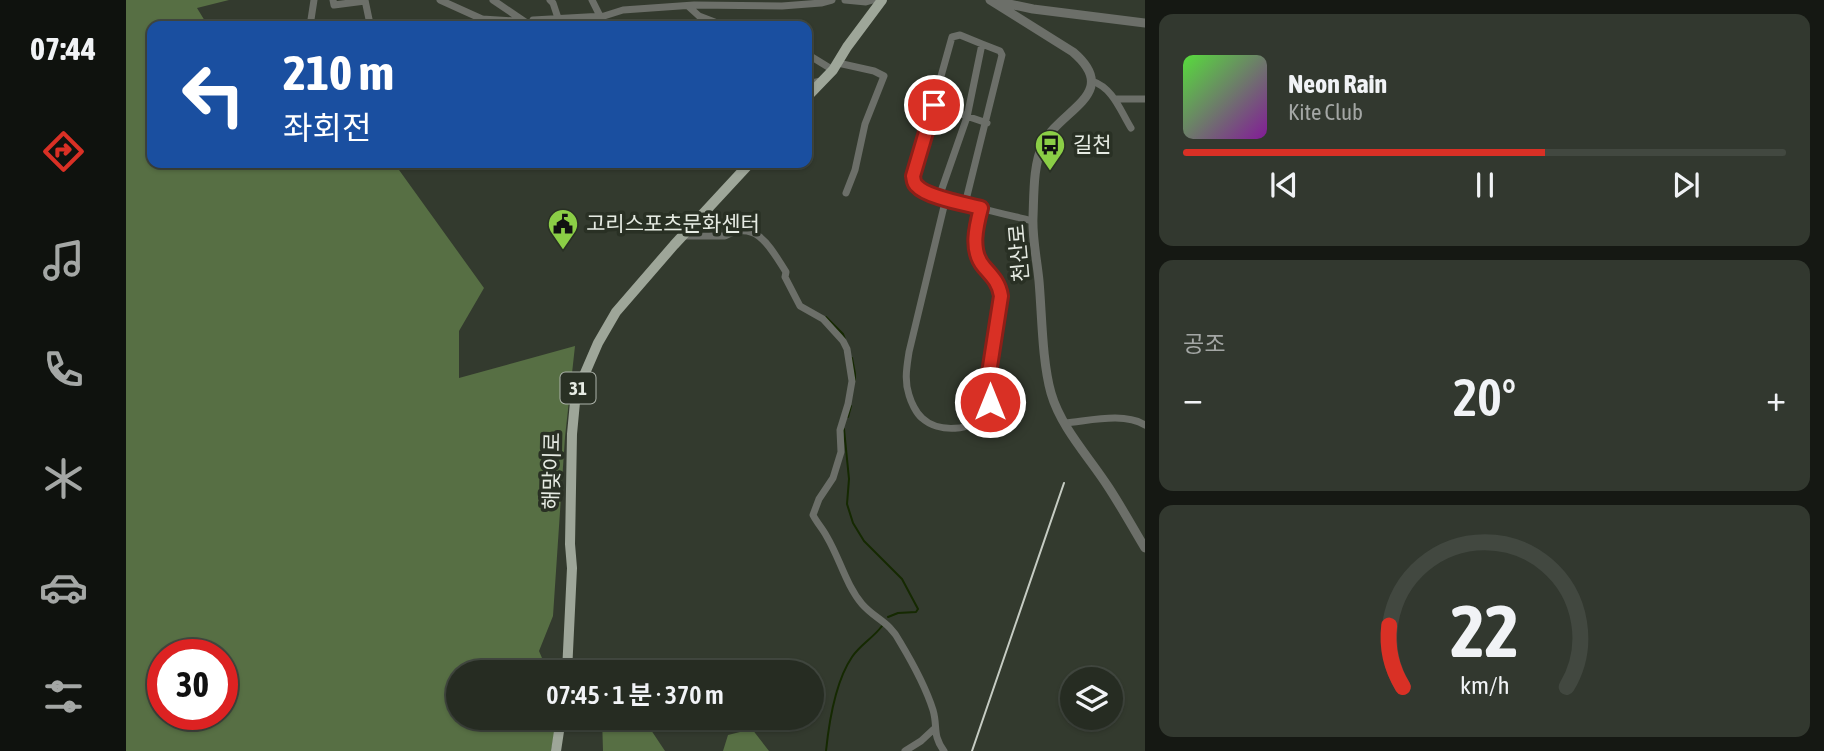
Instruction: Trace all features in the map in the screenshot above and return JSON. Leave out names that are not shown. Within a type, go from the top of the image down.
[{"type":"main road","points":[[812,91],[836,67],[847,47],[882,0]]},
{"type":"main road","name":"해맞이로","points":[[567,660],[572,568],[572,434],[579,387],[598,343],[616,312],[745,168]]},
{"type":"main road","points":[[556,751],[559,730]]},
{"type":"street","points":[[311,21],[314,0]]},
{"type":"street","points":[[333,0],[334,5],[365,1],[369,21]]},
{"type":"street","points":[[440,0],[482,19],[519,21]]},
{"type":"street","points":[[493,0],[519,21]]},
{"type":"street","points":[[550,0],[558,18]]},
{"type":"street","points":[[593,0],[600,16]]},
{"type":"street","points":[[623,9],[625,0]]},
{"type":"street","points":[[542,21],[600,16],[623,9],[691,4],[782,6],[832,0]]},
{"type":"street","points":[[845,0],[873,0]]},
{"type":"street","points":[[988,0],[1033,9],[1145,23]]},
{"type":"street","points":[[988,0],[1085,62],[1092,81],[1100,83],[1116,99],[1131,128]]},
{"type":"street","points":[[691,4],[699,16],[712,21]]},
{"type":"street","points":[[1032,27],[1029,16],[1033,9]]},
{"type":"street","points":[[965,204],[1002,55],[1000,51],[960,34],[952,37],[913,176],[917,187],[943,198],[965,204],[1033,221]]},
{"type":"street","points":[[981,208],[976,228],[979,260],[993,276],[1001,296],[990,364],[990,402],[986,413],[979,419],[971,424],[951,428],[935,425],[922,418],[909,396],[906,371],[943,198],[967,117],[982,44]]},
{"type":"street","points":[[812,56],[836,67],[874,71],[884,76],[865,124],[855,170],[846,193]]},
{"type":"street","points":[[812,83],[821,80]]},
{"type":"street","name":"천산로","points":[[1092,81],[1087,96],[1048,133],[1040,151],[1035,178],[1033,221],[1051,393],[1065,423],[1110,489],[1145,548]]},
{"type":"street","points":[[1116,99],[1145,99]]},
{"type":"street","points":[[934,105],[987,123]]},
{"type":"street","points":[[682,236],[725,236],[730,233],[755,232],[768,244],[786,272],[785,277],[800,306],[823,319],[847,349],[852,381],[840,429],[841,452],[833,478],[819,499],[813,515],[862,604],[889,626],[899,639],[935,714],[938,743],[944,751]]},
{"type":"street","points":[[1065,423],[1122,418],[1145,425]]},
{"type":"street","points":[[905,751],[935,728]]},
{"type":"green space","points":[[126,0],[229,0],[197,8],[205,21],[147,21],[147,168],[398,168],[484,288],[459,331],[459,378],[575,346],[565,437],[553,616],[539,651],[543,660],[446,660],[446,730],[555,730],[551,751],[126,751]]},
{"type":"green space","points":[[602,730],[651,730],[665,751],[603,751]]},
{"type":"green space","points":[[753,730],[769,751],[723,751],[728,735]]},
{"type":"waterway","points":[[826,317],[845,339]]},
{"type":"waterway","points":[[852,358],[855,380]]},
{"type":"waterway","points":[[848,417],[851,406]]},
{"type":"waterway","points":[[844,429],[849,479],[847,504],[853,523],[864,541],[902,579],[918,609],[916,612],[898,613],[888,617]]},
{"type":"waterway","points":[[826,751],[841,678],[855,653],[882,626]]},
{"type":"railway","points":[[972,751],[1064,483]]},
{"type":"place","name":"길천","points":[[1050,172]]},
{"type":"place","name":"고리스포츠문화센터","points":[[563,251]]},
{"type":"route","points":[[934,105],[913,176],[917,187],[934,195],[981,208],[975,240],[979,260],[993,276],[1001,296],[989,373],[990,402]]}]
